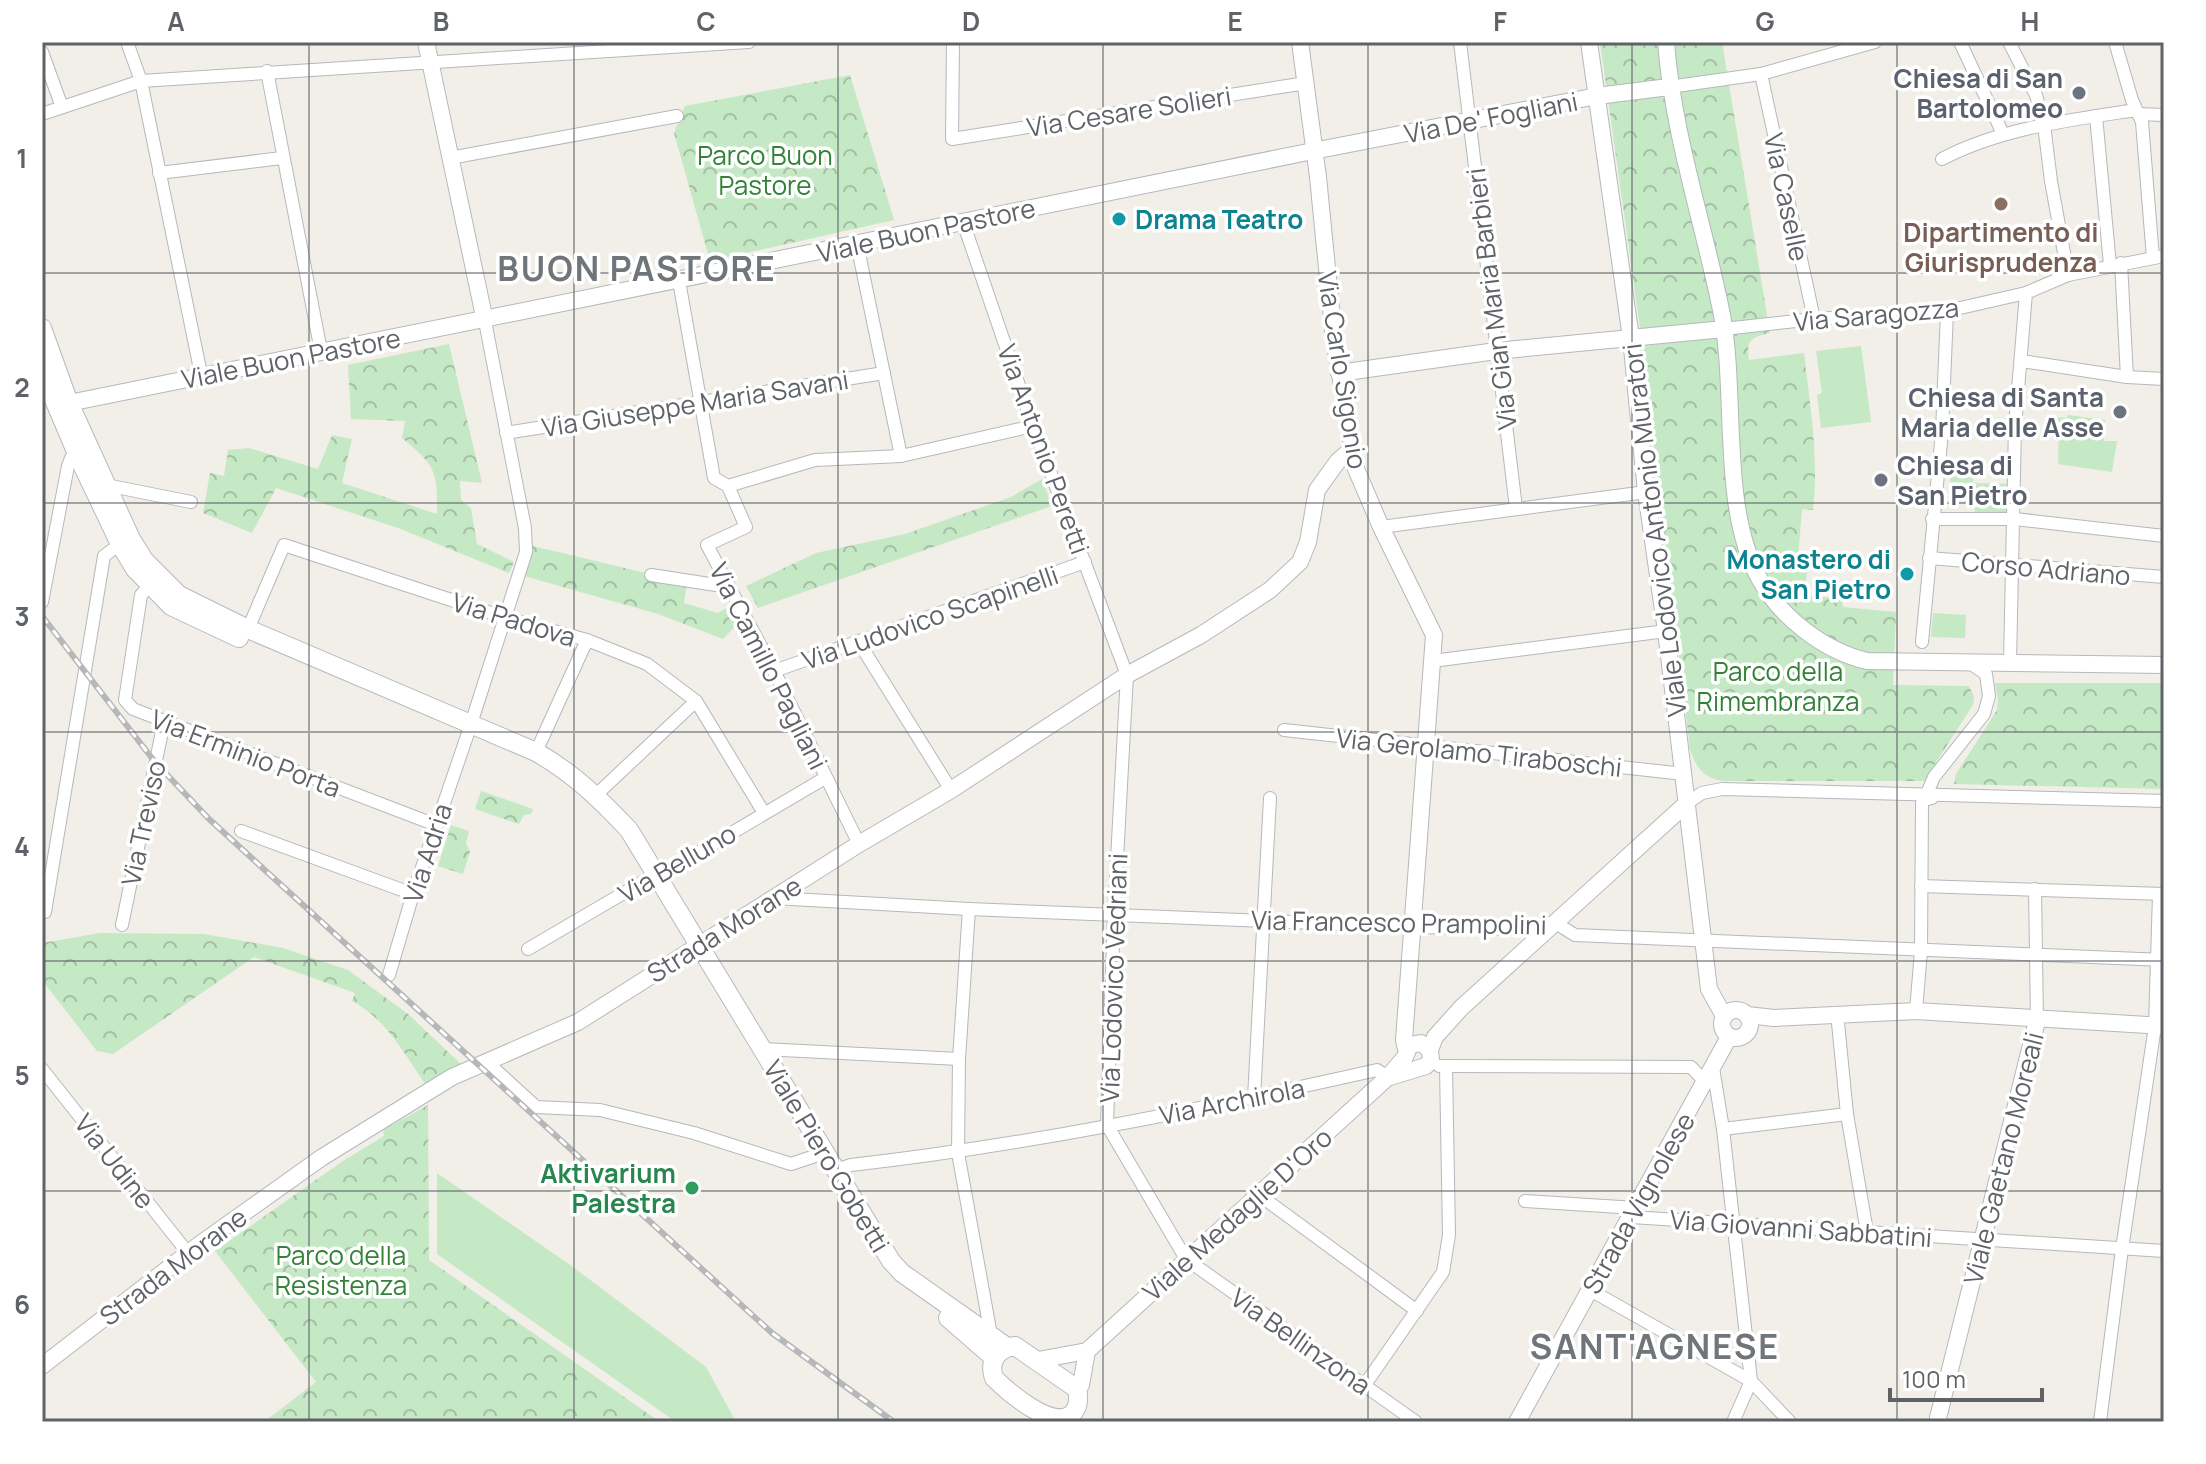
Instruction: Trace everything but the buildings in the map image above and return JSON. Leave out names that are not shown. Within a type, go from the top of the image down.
[{"type":"main road","points":[[42,328],[56,406],[106,485],[125,542]]},
{"type":"main road","points":[[42,373],[77,454],[125,542]]},
{"type":"main road","name":"Viale Piero Gobetti","points":[[125,542],[171,606],[246,634],[533,757],[593,798],[652,879],[695,948],[815,1156],[885,1267],[900,1283],[1001,1353]]},
{"type":"main road","name":"Viale Piero Gobetti","points":[[758,1053],[836,1170],[879,1244],[902,1273],[991,1335],[1001,1353]]},
{"type":"main road","points":[[1015,1346],[1038,1360],[1077,1389],[1077,1406],[1066,1420],[1046,1417],[1002,1385],[994,1378],[991,1369],[1001,1353],[1015,1346]]},
{"type":"street","points":[[127,42],[141,81],[201,374]]},
{"type":"street","points":[[426,42],[485,321]]},
{"type":"street","points":[[42,114],[141,81],[749,42]]},
{"type":"street","name":"Via Cesare Solieri","points":[[953,42],[952,139],[1306,83]]},
{"type":"street","name":"Via Carlo Sigonio","points":[[1300,42],[1339,373],[1352,449],[1363,488],[1434,635],[1404,1040],[1420,1052]]},
{"type":"street","name":"Via Gian Maria Barbieri","points":[[1460,42],[1516,508]]},
{"type":"street","name":"Viale Lodovico Antonio Muratori","points":[[1589,42],[1631,338],[1646,492],[1709,989],[1724,1016],[1722,1028],[1729,1037]]},
{"type":"street","points":[[1666,42],[1669,87],[1724,329],[1738,513],[1746,549],[1773,599],[1808,631],[1843,654],[1867,661],[2164,665]]},
{"type":"street","points":[[1820,42],[1820,56]]},
{"type":"street","points":[[1960,42],[2003,134]]},
{"type":"street","points":[[2009,42],[2036,95],[2044,125],[2068,275]]},
{"type":"street","points":[[2115,42],[2142,122],[2158,257]]},
{"type":"street","points":[[1669,87],[1761,74],[1872,43]]},
{"type":"street","points":[[42,52],[62,107]]},
{"type":"street","points":[[267,71],[321,351]]},
{"type":"street","name":"Via Caselle","points":[[1761,74],[1814,319]]},
{"type":"street","name":"Via De' Fogliani","points":[[1313,151],[1597,96],[1669,87]]},
{"type":"street","points":[[1942,159],[2003,134],[2044,125],[2137,112],[2164,115]]},
{"type":"street","points":[[450,158],[677,116]]},
{"type":"street","points":[[2096,116],[2116,264],[2127,377]]},
{"type":"street","name":"Viale Buon Pastore","points":[[56,406],[201,374],[485,321],[1313,151]]},
{"type":"street","points":[[159,173],[282,158]]},
{"type":"street","name":"Via Antonio Peretti","points":[[963,222],[1033,426],[1127,675]]},
{"type":"street","points":[[857,244],[901,456]]},
{"type":"street","name":"Via Saragozza","points":[[1724,329],[1814,319],[1947,311],[2026,293],[2068,275],[2158,257]]},
{"type":"street","name":"Via Camillo Pagliani","points":[[679,281],[714,478],[728,486],[746,527],[707,545],[774,671],[859,844]]},
{"type":"street","points":[[2010,662],[2015,426],[2026,293]]},
{"type":"street","points":[[1922,642],[1942,432],[1947,311]]},
{"type":"street","name":"Via Adria","points":[[389,975],[526,552],[525,528],[485,321]]},
{"type":"street","points":[[1339,373],[1496,351],[1724,329]]},
{"type":"street","points":[[2022,361],[2127,377],[2164,379]]},
{"type":"street","name":"Via Giuseppe Maria Savani","points":[[506,433],[884,373]]},
{"type":"street","points":[[728,486],[815,460],[901,456],[1033,426]]},
{"type":"street","name":"Strada Morane","points":[[43,1365],[188,1253],[321,1158],[452,1077],[578,1022],[859,844],[951,790],[1127,675],[1218,624],[1270,590],[1300,562],[1308,542],[1317,490],[1329,472],[1352,449]]},
{"type":"street","points":[[42,602],[68,466],[77,454]]},
{"type":"street","points":[[106,485],[191,502]]},
{"type":"street","points":[[1381,527],[1646,492]]},
{"type":"street","points":[[1932,519],[2015,519],[2164,536]]},
{"type":"street","points":[[45,912],[104,556],[125,542]]},
{"type":"street","name":"Via Padova","points":[[246,634],[284,545],[506,618],[587,640],[647,664],[696,701],[764,813]]},
{"type":"street","name":"Corso Adriano","points":[[1929,558],[2164,577]]},
{"type":"street","name":"Via Ludovico Scapinelli","points":[[774,671],[1085,562]]},
{"type":"street","points":[[651,575],[729,587]]},
{"type":"street","name":"Via Erminio Porta","points":[[154,581],[141,595],[125,700],[133,709],[436,825]]},
{"type":"street","points":[[1432,661],[1666,631]]},
{"type":"street","points":[[533,757],[587,640]]},
{"type":"street","points":[[858,641],[951,790]]},
{"type":"street","points":[[1916,1011],[1921,951],[1921,886],[1932,799],[1928,791],[1934,777],[1984,714],[1989,702],[1986,674],[1967,662]]},
{"type":"street","name":"Via Lodovico Vedriani","points":[[1127,675],[1107,1125],[1186,1259]]},
{"type":"street","points":[[593,798],[696,701]]},
{"type":"street","name":"Via Treviso","points":[[122,925],[164,722]]},
{"type":"street","name":"Via Gerolamo Tiraboschi","points":[[1284,730],[1675,773]]},
{"type":"street","name":"Via Belluno","points":[[528,949],[825,778]]},
{"type":"street","points":[[1686,804],[1702,793],[1722,789],[1932,799],[2164,801]]},
{"type":"street","points":[[1254,1098],[1270,798]]},
{"type":"street","name":"Viale Medaglie D'Oro","points":[[1087,1351],[1388,1077],[1420,1052],[1461,1008],[1686,804]]},
{"type":"street","points":[[241,831],[413,894]]},
{"type":"street","points":[[1921,886],[2161,894],[2160,1026],[2122,1249],[2100,1422]]},
{"type":"street","name":"Viale Gaetano Moreali","points":[[1937,1422],[2037,1021],[2035,889]]},
{"type":"street","name":"Via Francesco Prampolini","points":[[774,898],[1414,927],[1522,929],[1554,922],[1575,935],[2160,960]]},
{"type":"street","points":[[969,909],[959,1059],[958,1153],[991,1335]]},
{"type":"street","points":[[1724,1016],[1735,1010],[1747,1024]]},
{"type":"street","points":[[1733,1422],[1751,1381],[1723,1129],[1709,1075],[1729,1037],[1738,1039],[1747,1024],[1774,1018],[1837,1013],[1916,1011],[2037,1021],[2160,1026]]},
{"type":"street","points":[[1837,1013],[1847,1114],[1867,1232]]},
{"type":"street","points":[[1420,1052],[1446,1067],[1691,1067],[1709,1075]]},
{"type":"street","points":[[758,1053],[959,1059]]},
{"type":"street","points":[[487,1062],[536,1107],[600,1110],[694,1133],[781,1162],[798,1163],[815,1156]]},
{"type":"street","points":[[1364,1386],[1443,1272],[1449,1235],[1446,1067]]},
{"type":"street","name":"Via Udine","points":[[42,1069],[188,1253]]},
{"type":"street","name":"Via Archirola","points":[[836,1170],[851,1165],[958,1153],[1254,1098],[1377,1070],[1388,1077]]},
{"type":"street","name":"Strada Vignolese","points":[[1517,1422],[1709,1075]]},
{"type":"street","points":[[1723,1129],[1847,1114]]},
{"type":"street","points":[[1258,1194],[1417,1311]]},
{"type":"street","name":"Via Giovanni Sabbatini","points":[[1525,1201],[1733,1223],[2164,1251]]},
{"type":"street","name":"Via Bellinzona","points":[[1186,1259],[1416,1422]]},
{"type":"street","points":[[1590,1290],[1751,1381],[1790,1422]]},
{"type":"street","points":[[1038,1360],[1087,1351],[1081,1385],[1077,1389]]},
{"type":"green space","name":"Parco della Rimembranza","points":[[1600,42],[1722,42],[1770,333],[1751,340],[1749,360],[1804,353],[1813,431],[1815,490],[1813,510],[1802,509],[1797,570],[1807,571],[1805,595],[1842,599],[1843,607],[1896,612],[1893,685],[1969,686],[1974,697],[1973,705],[1931,770],[1929,781],[1722,781],[1705,774],[1695,761],[1690,749],[1639,321]]},
{"type":"green space","name":"Parco Buon Pastore","points":[[850,75],[894,220],[710,261],[674,133],[685,106]]},
{"type":"green space","points":[[449,344],[482,483],[460,481],[461,500],[471,508],[477,544],[514,562],[509,573],[398,528],[276,488],[252,533],[203,513],[210,473],[224,476],[228,450],[249,448],[318,469],[332,435],[352,439],[342,483],[437,514],[435,478],[422,455],[402,438],[405,421],[351,419],[348,365]]},
{"type":"green space","points":[[1861,346],[1871,422],[1821,428],[1817,395],[1822,393],[1816,351]]},
{"type":"green space","points":[[2068,415],[2105,420],[2104,441],[2117,441],[2112,472],[2058,464],[2059,426],[2053,425],[2053,417],[2067,418]]},
{"type":"green space","points":[[1950,473],[1973,474],[1973,483],[2011,484],[2011,514],[1975,514],[1974,502],[1951,503]]},
{"type":"green space","points":[[1042,479],[1052,506],[758,608],[746,586],[816,553],[905,534],[1011,497]]},
{"type":"green space","points":[[533,546],[687,583],[684,603],[718,613],[732,605],[743,618],[723,639],[658,614],[524,576]]},
{"type":"green space","points":[[1933,613],[1966,615],[1965,638],[1931,637]]},
{"type":"green space","points":[[1995,683],[2164,683],[2164,789],[1954,784],[1956,774],[1997,710]]},
{"type":"green space","points":[[481,791],[533,809],[531,814],[524,815],[519,824],[475,809]]},
{"type":"green space","points":[[451,825],[469,831],[466,843],[470,852],[463,874],[438,866]]},
{"type":"green space","points":[[100,933],[204,934],[283,948],[348,970],[408,1014],[461,1064],[426,1085],[385,1027],[352,1001],[355,993],[254,957],[113,1054],[97,1051],[42,980],[42,943]]},
{"type":"green space","name":"Parco della Resistenza","points":[[428,1105],[429,1260],[660,1422],[264,1422],[316,1382],[215,1251],[384,1136],[383,1130]]},
{"type":"green space","points":[[437,1173],[573,1267],[706,1367],[736,1422],[676,1422],[437,1254]]},
{"type":"railway","points":[[42,616],[155,762],[209,819],[772,1333],[894,1422]]},
{"type":"place","name":"Chiesa di San Bartolomeo","points":[[2079,93]]},
{"type":"place","name":"Dipartimento di Giurisprudenza","points":[[2001,204]]},
{"type":"place","name":"Drama Teatro","points":[[1119,219]]},
{"type":"place","name":"Chiesa di Santa Maria delle Asse","points":[[2120,412]]},
{"type":"place","name":"Chiesa di San Pietro","points":[[1881,480]]},
{"type":"place","name":"Monastero di San Pietro","points":[[1907,574]]},
{"type":"place","name":"Aktivarium Palestra","points":[[692,1188]]},
{"type":"district","name":"BUON PASTORE","points":[[637,268]]},
{"type":"district","name":"SANT'AGNESE","points":[[1655,1346]]}]
